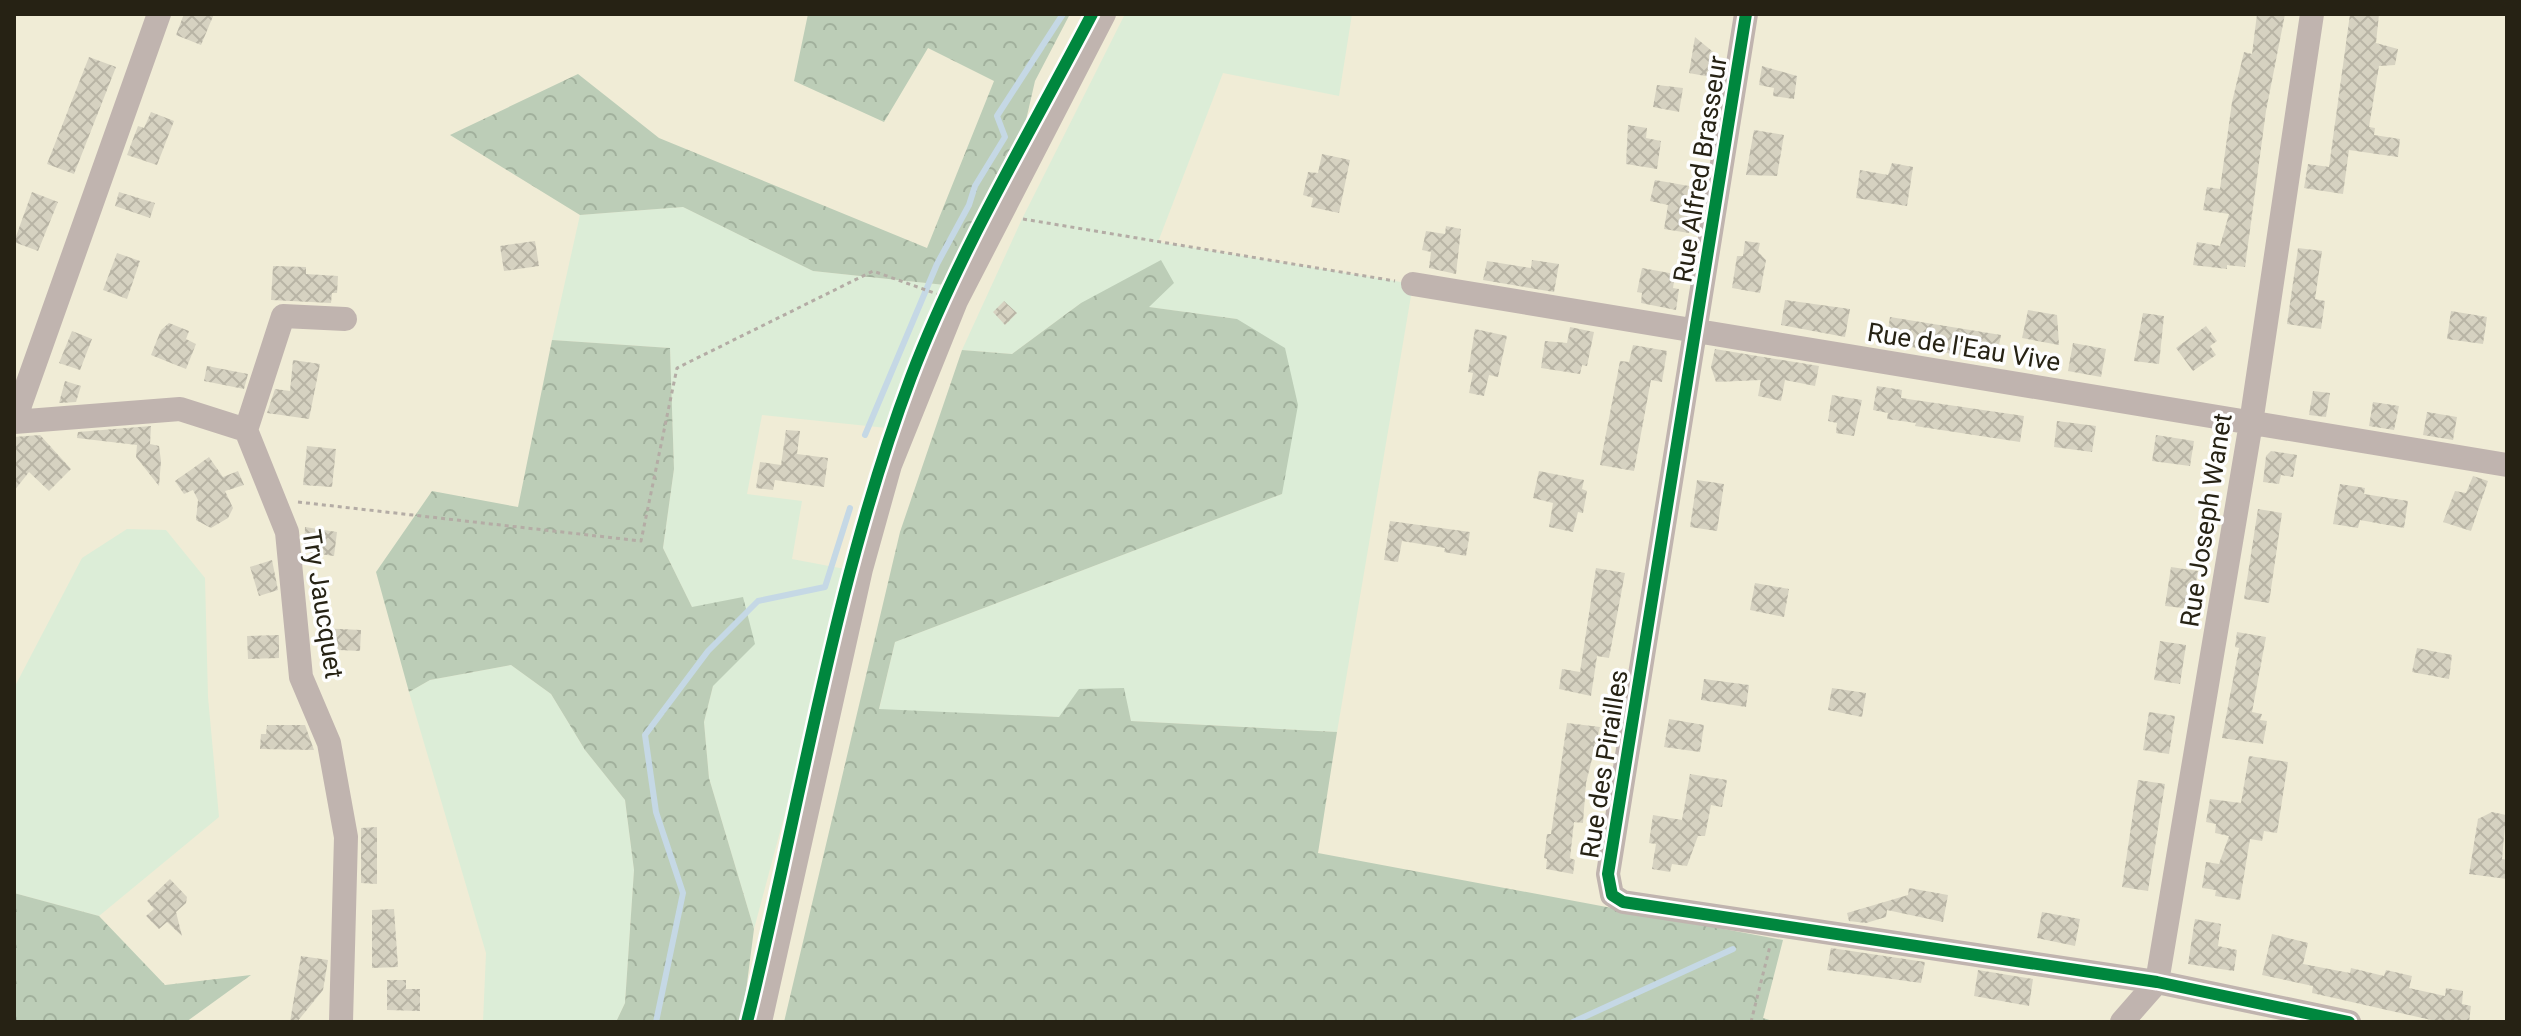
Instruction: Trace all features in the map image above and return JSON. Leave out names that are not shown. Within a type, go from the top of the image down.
[{"type":"street","points":[[159,14],[14,422],[180,409],[246,430],[283,316],[345,319]]},
{"type":"street","points":[[760,1022],[861,569],[890,465],[956,301],[1104,14]]},
{"type":"street","name":"Rue Alfred Brasseur","points":[[1697,332],[1746,14]]},
{"type":"street","name":"Rue Joseph Wanet","points":[[2157,982],[2251,423],[2312,14]]},
{"type":"street","name":"Rue de l'Eau Vive","points":[[1413,284],[2507,465]]},
{"type":"street","name":"Rue des Pirailles","points":[[1697,332],[1608,874],[1612,895],[1623,902],[1775,927],[2157,982],[2349,1022]]},
{"type":"street","name":"Try Jaucquet","points":[[246,430],[287,532],[301,677],[329,743],[346,837],[341,1022]]},
{"type":"street","points":[[2122,1022],[2157,982]]},
{"type":"path","points":[[1002,215],[1413,284]]},
{"type":"path","points":[[295,501],[641,541],[677,368],[873,271],[931,292]]},
{"type":"path","points":[[939,310],[950,286]]},
{"type":"path","points":[[1751,1022],[1775,927]]},
{"type":"green space","points":[[808,14],[1070,14],[1035,81],[1018,155],[945,285],[813,271],[683,207],[580,215],[450,135],[578,74],[659,138],[927,248],[994,81],[928,48],[884,122],[794,81]]},
{"type":"green space","points":[[1125,14],[1352,14],[1339,96],[1223,73],[1158,242],[1413,284],[1337,732],[1131,721],[1123,688],[1059,717],[879,710],[895,642],[1282,494],[1237,319],[1148,307],[1081,303],[1012,354],[962,350],[1022,219]]},
{"type":"green space","points":[[683,207],[813,271],[945,285],[887,428],[762,415],[747,494],[802,501],[792,559],[850,570],[754,929],[709,778],[704,722],[713,686],[692,607],[663,548],[674,469],[670,348],[552,340],[580,215]]},
{"type":"green space","points":[[1161,260],[1174,283],[1149,307],[1237,319],[1285,348],[1298,405],[1282,494],[895,642],[879,709],[1059,717],[1079,689],[1124,688],[1131,721],[1337,732],[1318,853],[1783,940],[1763,1018],[1776,1022],[784,1022],[900,532],[962,350],[1012,354],[1081,303]]},
{"type":"green space","points":[[552,340],[670,348],[674,469],[663,548],[692,607],[743,597],[755,644],[713,686],[704,722],[709,778],[754,929],[742,1022],[616,1022],[625,1003],[634,870],[625,800],[585,750],[551,694],[511,665],[430,680],[409,692],[376,572],[432,491],[518,507]]},
{"type":"green space","points":[[127,529],[166,530],[205,578],[208,697],[219,817],[99,916],[14,893],[14,688],[82,558]]},
{"type":"green space","points":[[511,665],[551,694],[585,750],[625,800],[634,870],[625,1003],[616,1022],[483,1022],[486,953],[409,692],[430,680]]},
{"type":"green space","points":[[14,893],[99,916],[165,985],[251,975],[186,1022],[14,1022]]},
{"type":"building","points":[[184,14],[214,14],[201,45],[176,35]]},
{"type":"building","points":[[2257,14],[2285,14],[2266,111],[2245,267],[2227,265],[2227,269],[2193,265],[2197,242],[2220,246],[2229,214],[2203,210],[2207,187],[2220,189],[2232,102],[2244,52],[2252,54]]},
{"type":"building","points":[[2350,14],[2379,14],[2376,43],[2398,49],[2395,65],[2379,66],[2369,127],[2375,128],[2374,135],[2400,139],[2398,157],[2349,150],[2343,194],[2304,188],[2308,164],[2329,167]]},
{"type":"building","points":[[1695,37],[1718,56],[1716,78],[1689,73]]},
{"type":"building","points":[[89,57],[116,67],[74,174],[47,164]]},
{"type":"building","points":[[1762,66],[1797,76],[1794,99],[1773,96],[1774,88],[1759,85]]},
{"type":"building","points":[[1657,85],[1683,88],[1679,112],[1653,107]]},
{"type":"building","points":[[151,112],[174,121],[157,165],[127,155],[138,126],[144,128]]},
{"type":"building","points":[[1628,125],[1647,128],[1646,138],[1661,141],[1657,169],[1626,164]]},
{"type":"building","points":[[1754,130],[1784,135],[1777,176],[1746,175]]},
{"type":"building","points":[[1322,154],[1350,160],[1339,213],[1311,207],[1313,198],[1303,195],[1308,172],[1318,173]]},
{"type":"building","points":[[1892,163],[1913,167],[1907,206],[1856,198],[1860,170],[1888,175]]},
{"type":"building","points":[[1655,180],[1689,186],[1686,202],[1694,204],[1689,233],[1664,229],[1668,205],[1650,201]]},
{"type":"building","points":[[32,192],[58,202],[38,251],[14,242]]},
{"type":"building","points":[[119,192],[155,203],[150,218],[115,206]]},
{"type":"building","points":[[1446,226],[1461,229],[1456,274],[1429,268],[1431,252],[1422,250],[1426,231],[1445,234]]},
{"type":"building","points":[[535,241],[539,266],[504,271],[500,246]]},
{"type":"building","points":[[1745,241],[1760,243],[1758,252],[1766,260],[1760,293],[1732,288],[1737,256],[1743,256]]},
{"type":"building","points":[[2298,248],[2322,251],[2315,299],[2325,301],[2321,329],[2287,324]]},
{"type":"building","points":[[117,253],[140,261],[127,299],[103,290]]},
{"type":"building","points":[[1532,260],[1559,264],[1554,292],[1483,280],[1487,261],[1531,268]]},
{"type":"building","points":[[273,266],[306,267],[306,274],[338,276],[337,293],[332,293],[331,303],[271,300]]},
{"type":"building","points":[[1642,268],[1675,274],[1673,288],[1679,289],[1676,310],[1641,303],[1642,293],[1637,292]]},
{"type":"building","points":[[1785,300],[1850,309],[1845,337],[1781,325]]},
{"type":"building","points":[[1004,301],[1017,313],[1005,325],[993,312]]},
{"type":"building","points":[[2028,310],[2057,315],[2059,345],[2022,338]]},
{"type":"building","points":[[2451,311],[2487,317],[2483,344],[2447,339]]},
{"type":"building","points":[[2143,313],[2164,316],[2159,364],[2134,361]]},
{"type":"building","points":[[1890,317],[2001,335],[1996,361],[1886,343]]},
{"type":"building","points":[[169,323],[189,331],[186,339],[196,344],[186,369],[151,355],[161,330]]},
{"type":"building","points":[[2206,326],[2217,341],[2210,346],[2216,355],[2193,371],[2176,348]]},
{"type":"building","points":[[1570,327],[1594,332],[1587,366],[1582,365],[1580,374],[1541,368],[1545,341],[1567,343]]},
{"type":"building","points":[[1475,329],[1507,336],[1498,377],[1489,375],[1484,396],[1469,393],[1473,373],[1468,372]]},
{"type":"building","points":[[72,331],[92,339],[80,370],[59,363]]},
{"type":"building","points":[[2073,343],[2106,349],[2101,377],[2068,371]]},
{"type":"building","points":[[1633,345],[1667,351],[1662,382],[1651,380],[1634,471],[1600,465],[1620,361],[1629,362]]},
{"type":"building","points":[[1715,349],[1819,366],[1815,386],[1785,380],[1781,401],[1758,396],[1761,380],[1716,382],[1711,367]]},
{"type":"building","points":[[293,360],[320,364],[309,419],[267,413],[275,389],[290,391]]},
{"type":"building","points":[[207,366],[248,374],[244,389],[204,381]]},
{"type":"building","points":[[65,381],[81,386],[76,402],[59,403]]},
{"type":"building","points":[[1877,386],[1902,390],[1901,398],[2024,416],[2020,442],[1887,419],[1888,413],[1873,410]]},
{"type":"building","points":[[2313,391],[2330,393],[2326,417],[2309,415]]},
{"type":"building","points":[[1832,395],[1862,400],[1854,436],[1836,433],[1837,423],[1828,421]]},
{"type":"building","points":[[2373,402],[2399,406],[2394,430],[2369,426]]},
{"type":"building","points":[[2427,412],[2457,417],[2453,440],[2423,435]]},
{"type":"building","points":[[2057,421],[2096,426],[2092,452],[2054,447]]},
{"type":"building","points":[[151,426],[150,444],[159,446],[161,461],[159,486],[136,457],[137,445],[77,438],[78,432]]},
{"type":"building","points":[[786,430],[800,431],[797,454],[828,458],[824,487],[775,480],[773,490],[756,488],[760,462],[781,465]]},
{"type":"building","points":[[40,435],[71,469],[49,491],[29,472],[14,491],[14,437]]},
{"type":"building","points":[[2156,435],[2194,441],[2190,466],[2152,461]]},
{"type":"building","points":[[307,446],[336,449],[332,487],[303,485]]},
{"type":"building","points":[[2271,451],[2297,455],[2293,477],[2281,475],[2279,484],[2263,482],[2266,456]]},
{"type":"building","points":[[209,457],[223,477],[238,471],[244,485],[225,491],[233,508],[228,518],[211,528],[196,520],[198,500],[193,490],[184,494],[175,481]]},
{"type":"building","points":[[1539,471],[1584,480],[1582,489],[1587,491],[1583,513],[1578,512],[1573,532],[1549,527],[1553,503],[1533,498]]},
{"type":"building","points":[[2473,476],[2488,481],[2471,531],[2443,522],[2455,491],[2466,493]]},
{"type":"building","points":[[1697,480],[1724,484],[1717,531],[1690,527]]},
{"type":"building","points":[[2340,484],[2365,488],[2364,494],[2408,501],[2404,528],[2360,520],[2358,528],[2333,524]]},
{"type":"building","points":[[2258,509],[2282,513],[2269,603],[2244,599]]},
{"type":"building","points":[[1390,521],[1470,532],[1466,556],[1444,552],[1445,548],[1402,541],[1398,562],[1384,560]]},
{"type":"building","points":[[305,527],[337,532],[334,556],[304,552]]},
{"type":"building","points":[[272,560],[278,590],[259,596],[250,567]]},
{"type":"building","points":[[2171,567],[2198,571],[2192,609],[2165,606]]},
{"type":"building","points":[[1596,568],[1625,573],[1609,658],[1597,656],[1591,696],[1559,689],[1562,669],[1580,672]]},
{"type":"building","points":[[1755,583],[1789,589],[1784,617],[1750,610]]},
{"type":"building","points":[[319,628],[361,630],[360,651],[318,649]]},
{"type":"building","points":[[2237,632],[2266,637],[2252,712],[2262,714],[2260,720],[2267,721],[2263,744],[2222,738],[2239,648],[2235,647]]},
{"type":"building","points":[[279,635],[279,658],[248,659],[247,636]]},
{"type":"building","points":[[2160,641],[2186,645],[2180,684],[2154,680]]},
{"type":"building","points":[[2417,648],[2452,655],[2449,679],[2412,672]]},
{"type":"building","points":[[1704,679],[1749,685],[1746,707],[1701,700]]},
{"type":"building","points":[[1832,688],[1866,693],[1862,717],[1828,710]]},
{"type":"building","points":[[2149,712],[2175,716],[2169,754],[2143,750]]},
{"type":"building","points":[[1669,719],[1704,725],[1700,752],[1664,747]]},
{"type":"building","points":[[1567,723],[1600,727],[1586,783],[1583,823],[1574,822],[1570,858],[1575,860],[1573,874],[1546,869],[1547,859],[1544,858],[1547,834],[1551,834]]},
{"type":"building","points":[[267,725],[305,725],[314,750],[260,749],[261,734],[266,734]]},
{"type":"building","points":[[2249,756],[2288,762],[2277,833],[2264,831],[2262,841],[2250,839],[2240,900],[2215,896],[2216,890],[2202,888],[2206,862],[2219,864],[2229,836],[2215,833],[2216,824],[2206,822],[2210,799],[2241,803]]},
{"type":"building","points":[[1690,774],[1727,780],[1722,807],[1711,805],[1705,836],[1698,836],[1687,866],[1672,864],[1670,872],[1652,869],[1656,844],[1649,843],[1653,815],[1682,820]]},
{"type":"building","points":[[2138,780],[2165,784],[2148,891],[2122,887]]},
{"type":"building","points":[[2492,812],[2506,815],[2502,859],[2507,860],[2507,879],[2469,874],[2478,819]]},
{"type":"building","points":[[377,827],[377,884],[361,883],[361,828]]},
{"type":"building","points":[[170,879],[187,897],[186,903],[176,912],[182,936],[167,922],[159,929],[146,916],[154,909],[147,901]]},
{"type":"building","points":[[1909,888],[1948,895],[1943,922],[1887,910],[1886,917],[1866,923],[1849,921],[1847,913],[1908,895]]},
{"type":"building","points":[[394,909],[398,967],[372,968],[372,910]]},
{"type":"building","points":[[2042,912],[2080,919],[2075,946],[2037,938]]},
{"type":"building","points":[[2195,919],[2221,924],[2218,946],[2237,950],[2234,971],[2188,964]]},
{"type":"building","points":[[2272,934],[2308,943],[2303,964],[2350,973],[2351,968],[2384,976],[2386,970],[2412,976],[2409,988],[2445,996],[2446,988],[2463,991],[2462,1004],[2471,1006],[2469,1022],[2440,1022],[2312,993],[2313,986],[2262,975]]},
{"type":"building","points":[[1831,948],[1925,962],[1921,983],[1827,970]]},
{"type":"building","points":[[301,956],[328,960],[323,990],[297,1022],[290,1022]]},
{"type":"building","points":[[1978,970],[2033,979],[2029,1006],[1974,996]]},
{"type":"building","points":[[387,980],[406,980],[406,989],[420,989],[420,1011],[387,1010]]},
{"type":"waterway","points":[[865,435],[937,264],[969,205],[975,186],[1005,137],[997,116],[1063,14]]},
{"type":"waterway","points":[[656,1022],[683,893],[656,812],[645,735],[708,651],[758,601],[825,587],[850,508]]},
{"type":"waterway","points":[[1573,1022],[1733,949]]},
{"type":"cycle path","points":[[747,1022],[839,616],[884,455],[911,377],[951,284],[1092,14]]},
{"type":"cycle path","points":[[1746,14],[1608,874],[1612,895],[1623,902],[2157,982],[2349,1022]]}]
